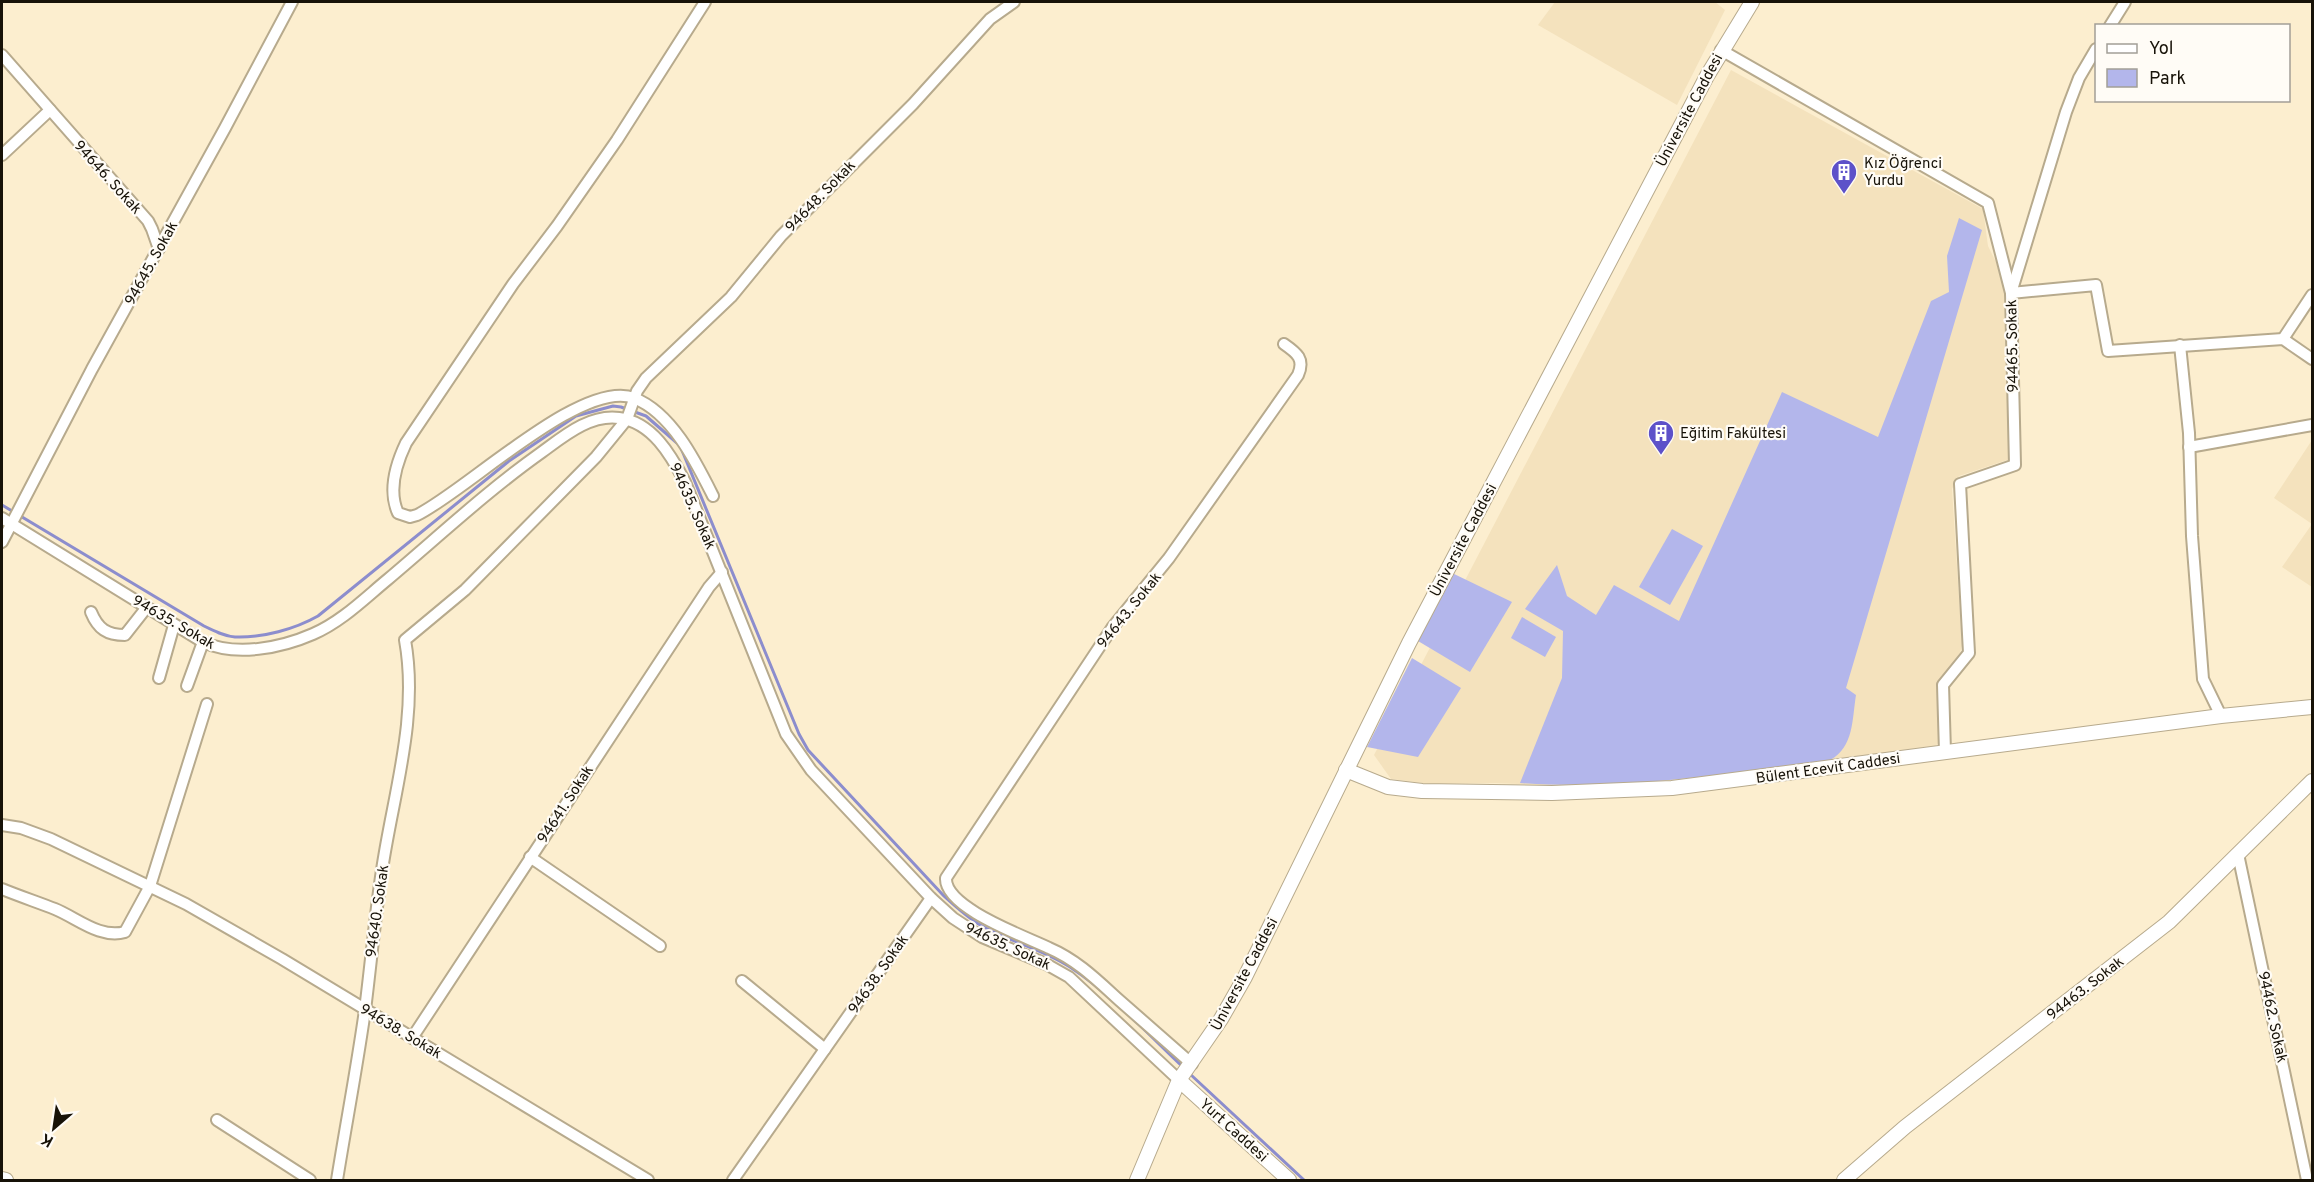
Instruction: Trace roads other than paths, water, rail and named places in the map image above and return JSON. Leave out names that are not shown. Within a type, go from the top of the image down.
[{"type":"street","name":"94645. Sokak","points":[[2,542],[11,517],[292,2]]},
{"type":"street","points":[[705,2],[610,149],[513,284],[406,443],[400,456],[393,500],[398,513],[410,517],[426,511],[529,438],[587,404],[617,395],[634,398],[659,416],[679,435],[692,453],[713,496]]},
{"type":"street","name":"94648. Sokak","points":[[627,419],[634,398],[646,378],[731,297],[781,236],[913,104],[990,19],[1014,2]]},
{"type":"street","name":"Üniversite Caddesi","points":[[1137,1180],[1179,1080],[1192,1064],[1245,977],[1409,643],[1721,50],[1752,2]]},
{"type":"street","points":[[2111,24],[2125,2]]},
{"type":"street","name":"94465. Sokak","points":[[1721,50],[1988,203],[2011,293],[2015,465],[1960,484],[1969,653],[1943,685],[1945,752]]},
{"type":"street","points":[[2095,52],[2079,78],[2066,112],[2011,293],[2096,285],[2108,351],[2283,339],[2313,359]]},
{"type":"street","name":"94646. Sokak","points":[[2,55],[148,221],[159,249]]},
{"type":"street","points":[[2,155],[50,110]]},
{"type":"street","points":[[2283,339],[2313,295]]},
{"type":"street","name":"94643. Sokak","points":[[945,882],[953,866],[1126,608],[1169,558],[1298,375],[1301,359],[1284,344]]},
{"type":"street","points":[[2180,345],[2189,447],[2192,536],[2203,679],[2221,716]]},
{"type":"street","name":"94635. Sokak","points":[[11,517],[203,642],[219,648],[242,650],[297,640],[321,630],[347,612],[477,503],[570,432],[597,420],[614,417],[627,419],[657,439],[674,460],[722,572],[775,709],[793,746],[811,770],[931,898],[953,918],[982,937],[1046,964],[1069,977],[1179,1080]]},
{"type":"street","name":"94640. Sokak","points":[[337,1180],[365,1010],[378,902],[401,765],[408,709],[409,663],[405,640],[465,590],[596,457],[627,419]]},
{"type":"street","points":[[2189,447],[2313,425]]},
{"type":"street","name":"94641. Sokak","points":[[412,1038],[709,587],[722,572]]},
{"type":"street","points":[[91,612],[100,627],[110,635],[124,635],[147,607]]},
{"type":"street","points":[[159,678],[174,625]]},
{"type":"street","points":[[188,686],[203,642]]},
{"type":"street","points":[[2,889],[57,910],[90,928],[116,933],[125,932],[150,886],[207,704]]},
{"type":"street","name":"Bülent Ecevit Caddesi","points":[[1346,770],[1388,787],[1422,792],[1504,794],[1604,792],[1706,785],[2221,716],[2312,708]]},
{"type":"street","name":"94463. Sokak","points":[[1844,1180],[1905,1127],[2153,935],[2313,781]]},
{"type":"street","name":"94638. Sokak","points":[[2,825],[21,828],[51,839],[150,886],[243,935],[648,1180]]},
{"type":"street","name":"94462. Sokak","points":[[2238,854],[2307,1180]]},
{"type":"street","points":[[530,857],[660,946]]},
{"type":"street","name":"94635. Sokak","points":[[945,882],[960,901],[987,920],[1073,960],[1192,1064]]},
{"type":"street","name":"94638. Sokak","points":[[733,1180],[931,898]]},
{"type":"street","points":[[742,981],[825,1049]]},
{"type":"street","name":"Yurt Caddesi","points":[[1179,1080],[1289,1180]]},
{"type":"street","points":[[217,1120],[310,1180]]},
{"type":"street","points":[[2,1179],[6,1180]]},
{"type":"waterway","points":[[2,505],[204,626],[231,636],[257,636],[289,629],[318,616],[509,461],[576,416],[613,406],[621,407],[646,416],[677,443]]},
{"type":"waterway","points":[[681,448],[799,734],[808,750],[943,895],[962,912],[993,932],[1049,955],[1070,967],[1114,1002],[1183,1067]]},
{"type":"waterway","points":[[1190,1074],[1304,1180]]},
{"type":"place","name":"Kız Öğrenci Yurdu","points":[[1844,195]]},
{"type":"place","name":"Eğitim Fakültesi","points":[[1661,456]]}]
